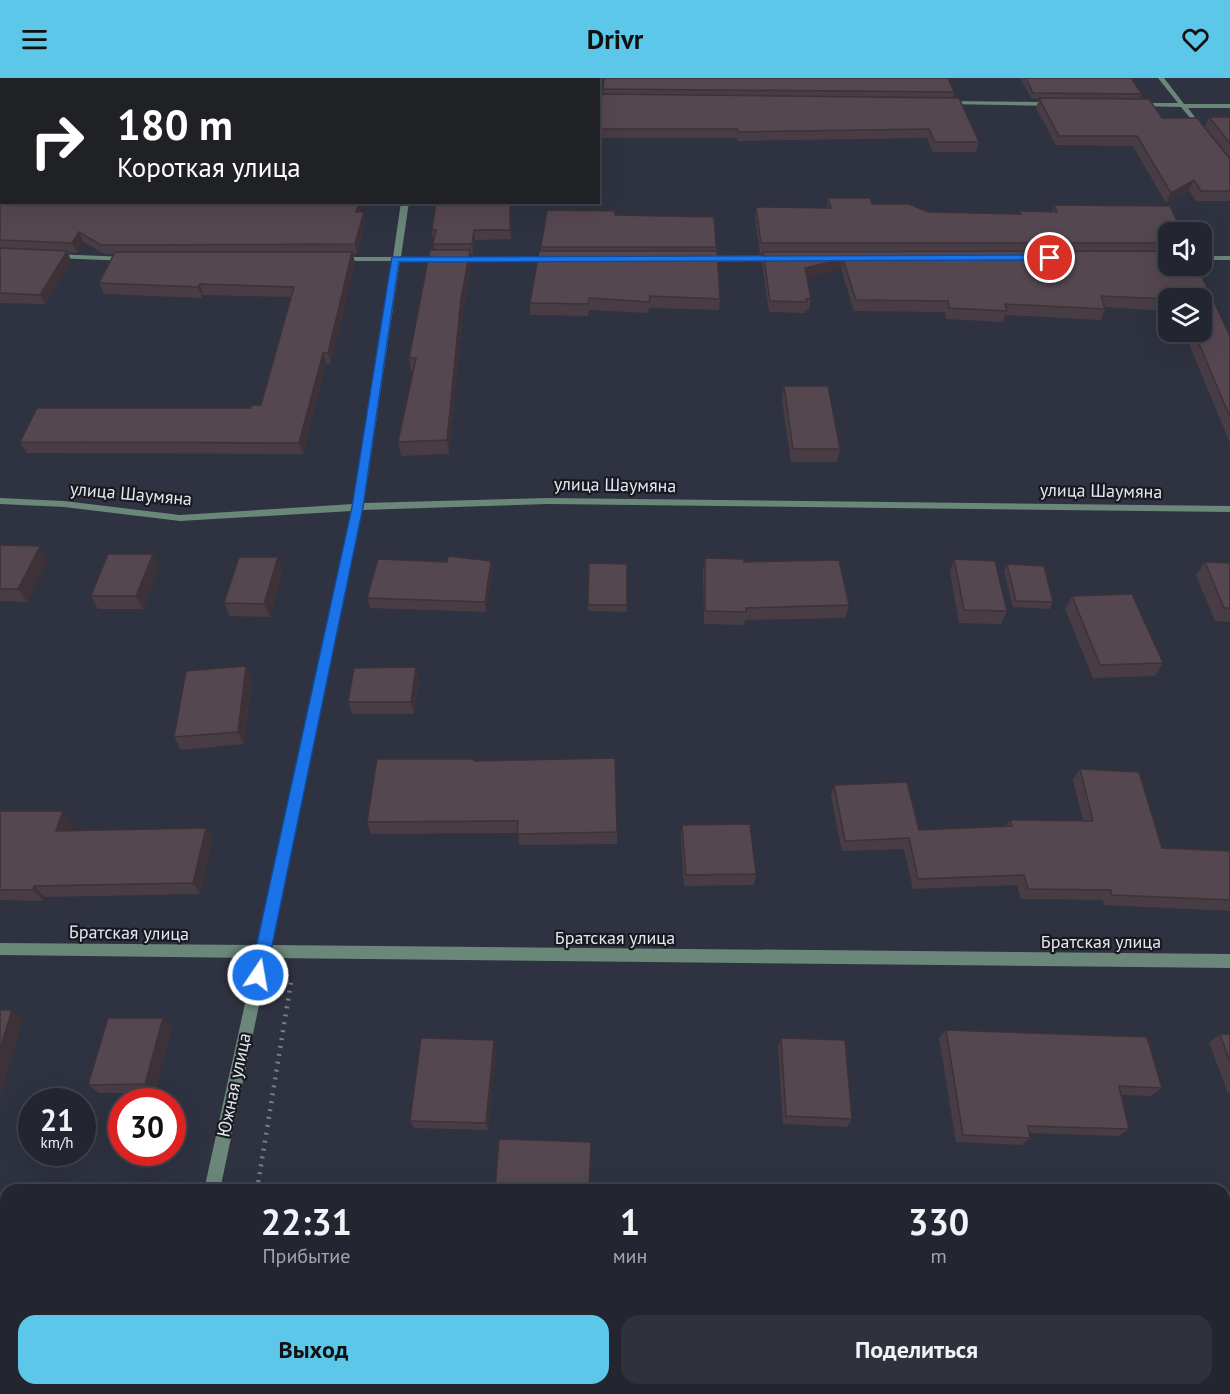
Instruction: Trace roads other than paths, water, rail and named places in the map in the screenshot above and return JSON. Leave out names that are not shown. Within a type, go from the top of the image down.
[{"type":"street","points":[[1161,78],[1204,132]]},
{"type":"street","points":[[933,103],[1064,104]]},
{"type":"street","points":[[1124,105],[1230,106]]},
{"type":"street","name":"Южная улица","points":[[213,1184],[357,507],[405,204]]},
{"type":"street","points":[[47,255],[140,259]]},
{"type":"street","points":[[696,259],[790,258]]},
{"type":"street","points":[[1212,258],[1230,258]]},
{"type":"street","points":[[325,259],[566,259]]},
{"type":"street","name":"улица Шаумяна","points":[[0,501],[64,504],[180,518],[357,507],[549,501],[1230,509]]},
{"type":"street","name":"Братская улица","points":[[0,949],[1230,961]]}]
